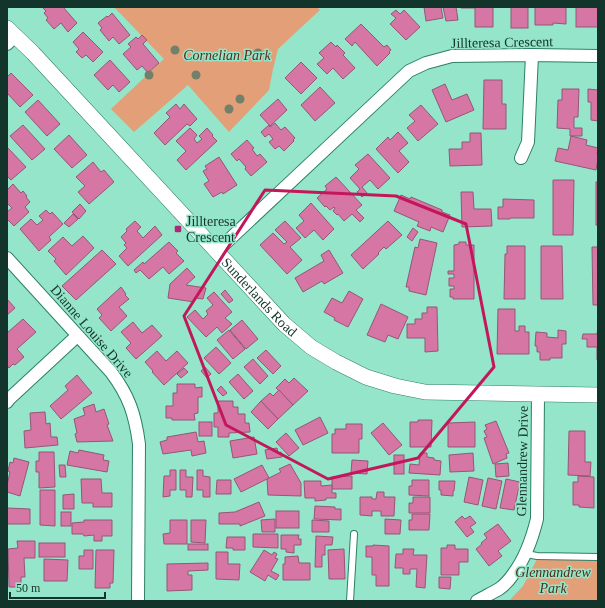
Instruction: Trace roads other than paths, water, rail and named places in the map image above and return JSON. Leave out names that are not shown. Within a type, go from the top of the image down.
[{"type":"street","name":"Sunderlands Road","points":[[9,34],[33,53],[284,324],[311,347],[366,377],[395,386],[425,392],[598,395]]},
{"type":"street","points":[[521,158],[528,142],[532,55]]},
{"type":"street","name":"Jillteresa Crescent","points":[[217,251],[409,71],[426,62],[452,56],[598,56]]},
{"type":"street","name":"Dianne Louise Drive","points":[[7,258],[111,372],[120,384],[134,414],[138,444],[138,601]]},
{"type":"street","points":[[7,402],[9,398],[77,336]]},
{"type":"street","name":"Glennandrew Drive","points":[[477,601],[500,588],[510,578],[526,554],[532,538],[537,519],[538,394]]},
{"type":"lane","points":[[350,601],[354,534]]},
{"type":"lane","points":[[526,554],[537,556],[598,557]]},
{"type":"place","name":"Jillteresa Crescent","points":[[178,229]]},
{"type":"park label","name":"Cornelian Park","points":[[227,55]]},
{"type":"park label","name":"Glennandrew Park","points":[[553,580]]}]
